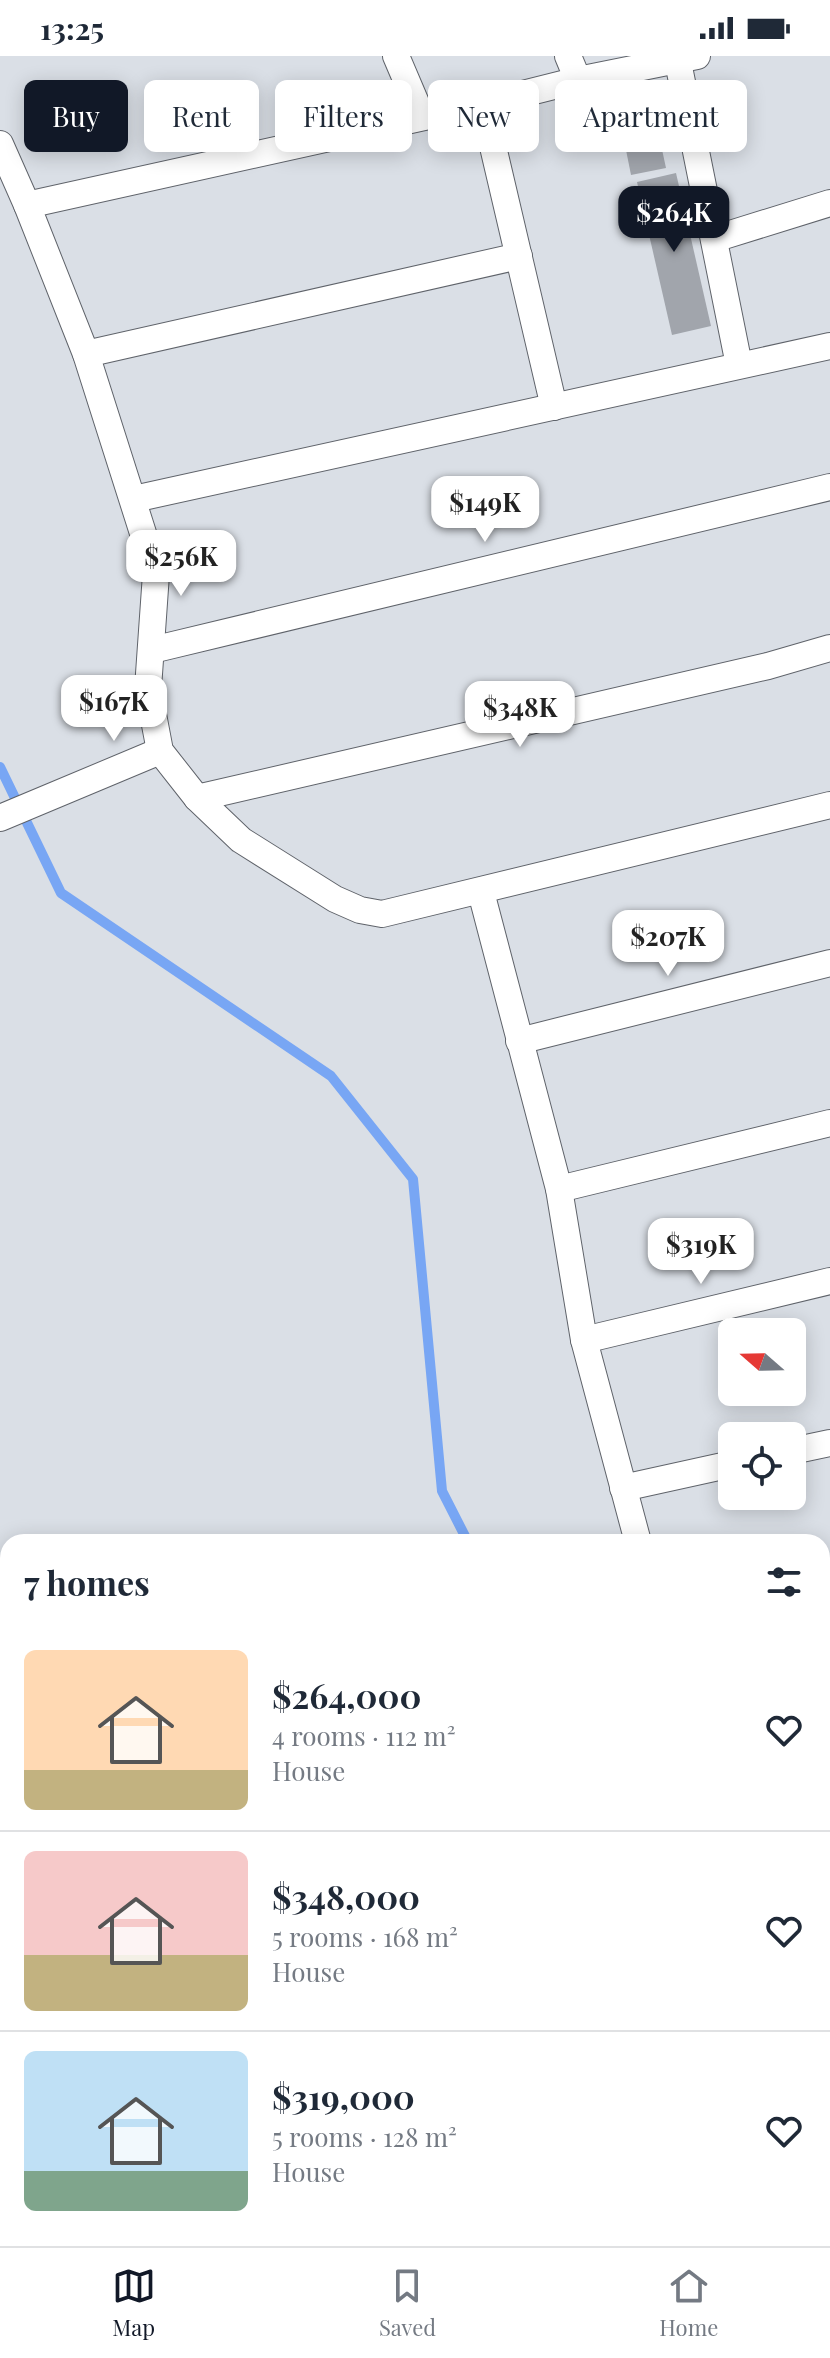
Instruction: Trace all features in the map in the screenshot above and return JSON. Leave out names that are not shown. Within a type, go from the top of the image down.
[{"type":"street","points":[[396,56],[422,117]]},
{"type":"street","points":[[539,82],[573,68],[688,59],[714,239],[739,365]]},
{"type":"street","points":[[27,205],[428,116]]},
{"type":"street","points":[[0,144],[86,354],[156,574],[148,688],[160,751],[197,798],[241,840],[335,899],[360,910],[382,914],[830,805]]},
{"type":"street","points":[[494,152],[554,407]]},
{"type":"street","points":[[714,239],[830,203]]},
{"type":"street","points":[[86,354],[519,256]]},
{"type":"street","points":[[134,499],[830,346]]},
{"type":"street","points":[[152,650],[830,487]]},
{"type":"street","points":[[197,798],[768,666],[830,648]]},
{"type":"street","points":[[0,818],[160,751]]},
{"type":"street","points":[[481,892],[559,1189],[584,1340],[636,1534]]},
{"type":"street","points":[[519,1041],[830,963]]},
{"type":"street","points":[[559,1189],[830,1123]]},
{"type":"street","points":[[584,1340],[830,1281]]},
{"type":"street","points":[[806,1448],[830,1443]]},
{"type":"street","points":[[623,1488],[718,1467]]},
{"type":"building","points":[[626,152],[663,152],[666,168],[631,175]]},
{"type":"building","points":[[676,173],[711,326],[672,335],[637,182]]},
{"type":"waterway","points":[[0,767],[61,893],[331,1076],[413,1179],[442,1491],[464,1534]]}]
